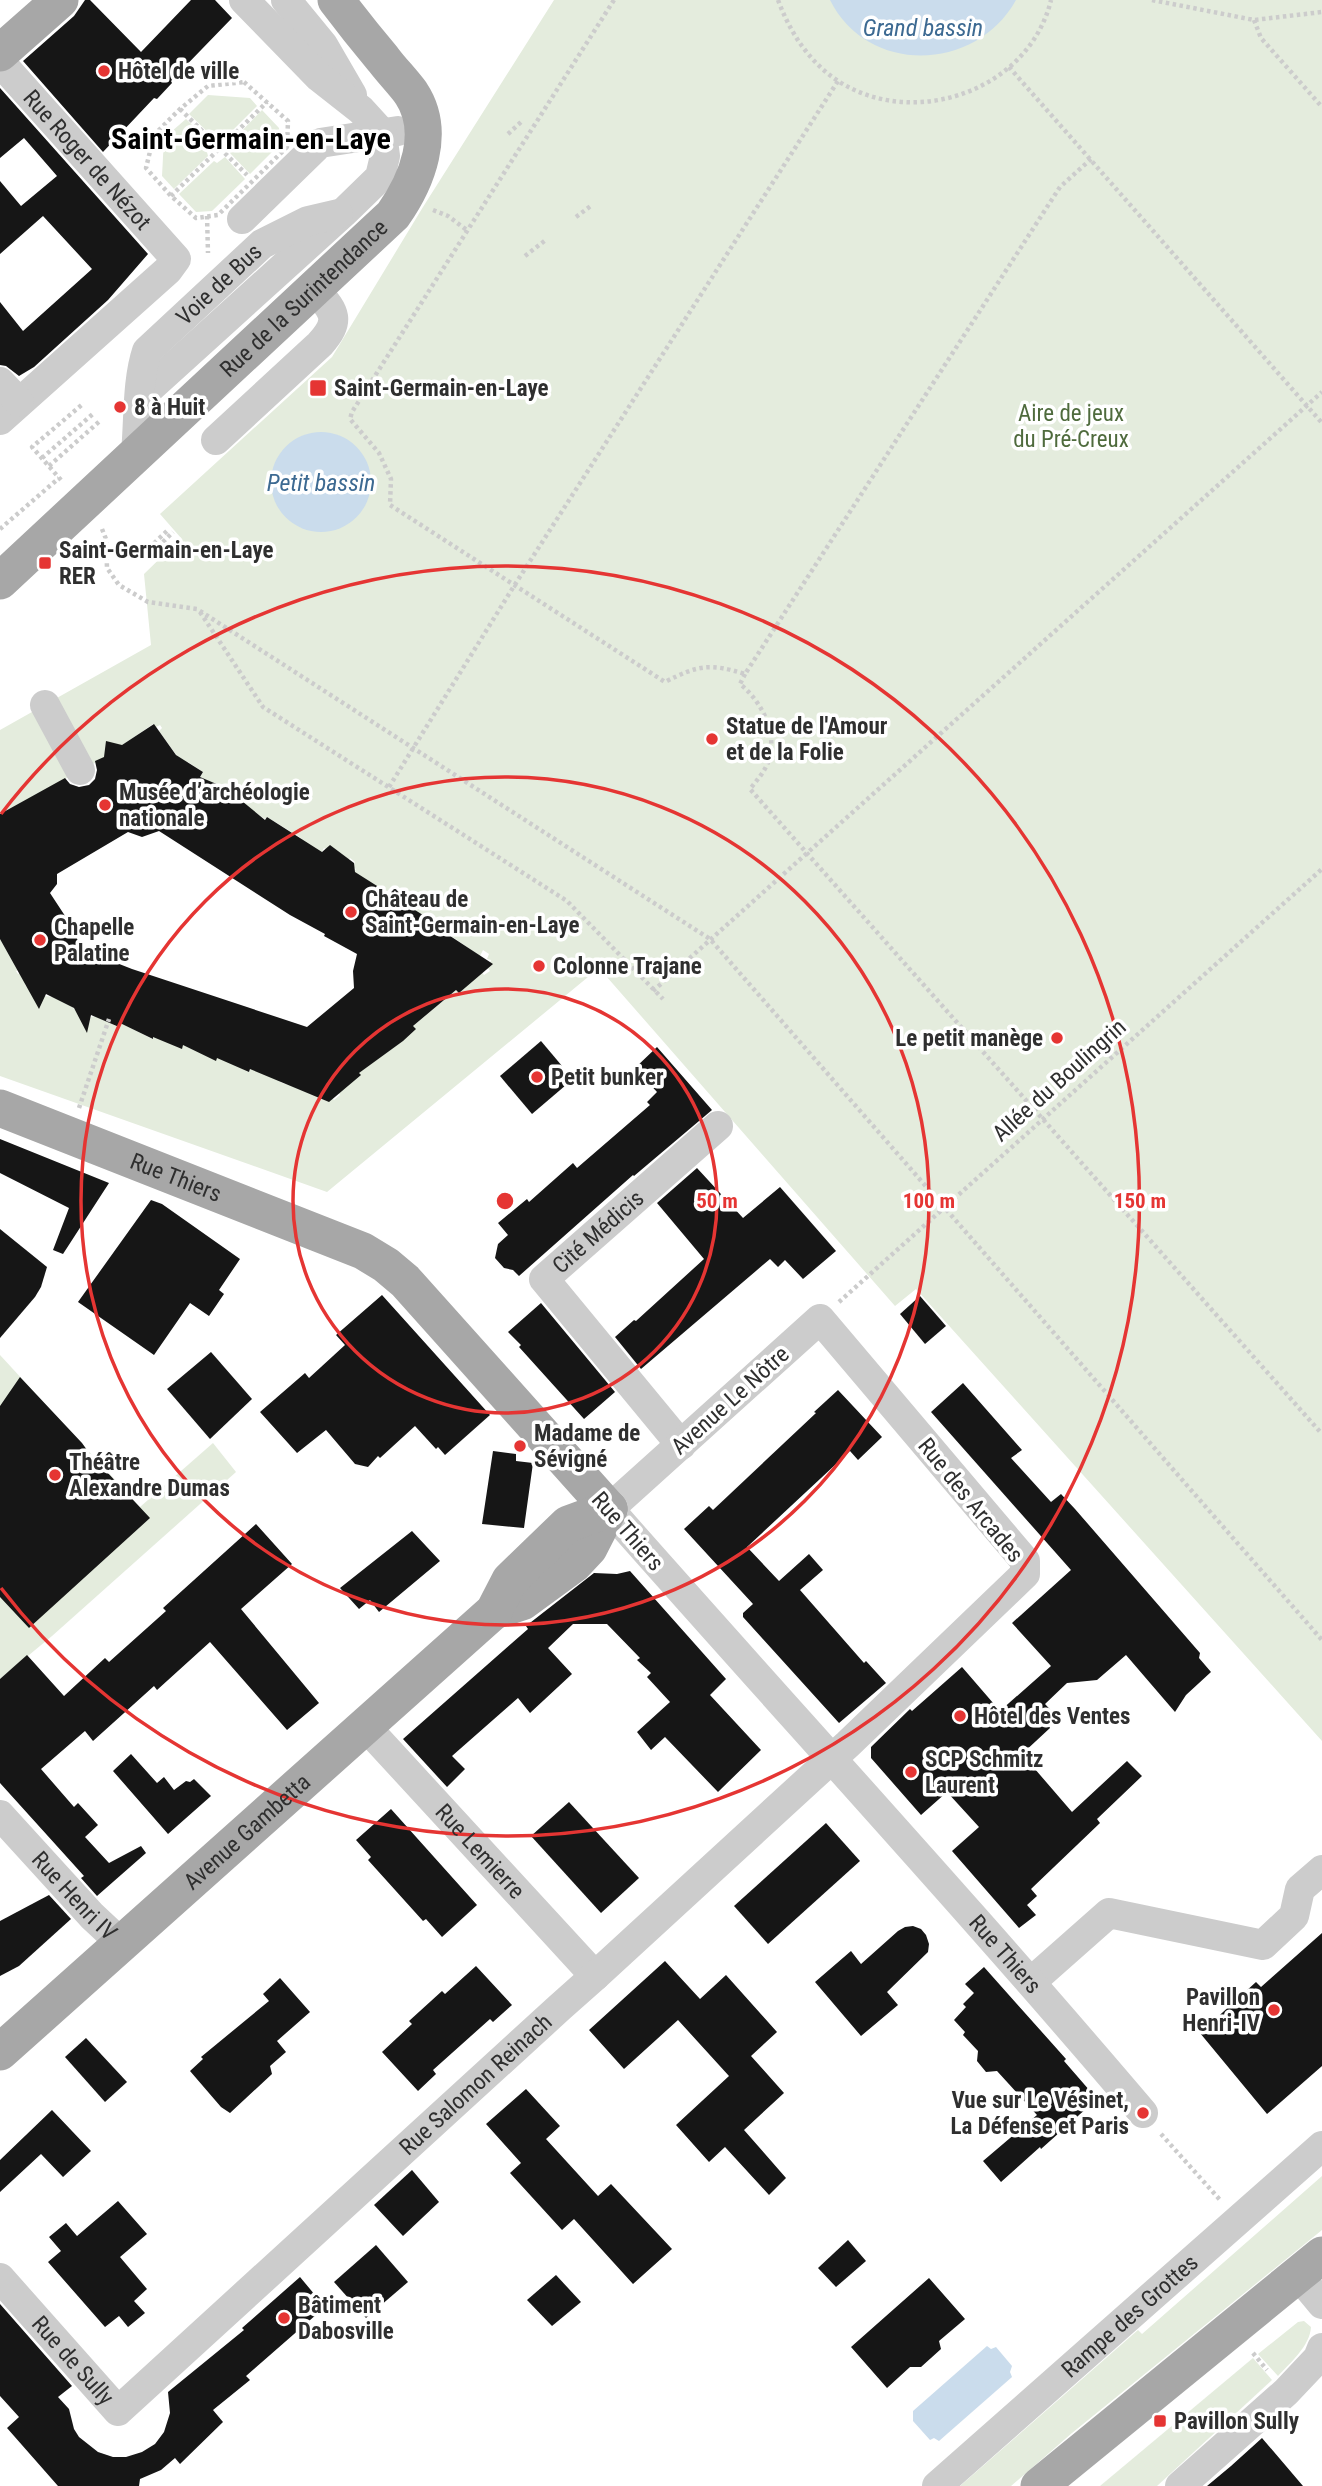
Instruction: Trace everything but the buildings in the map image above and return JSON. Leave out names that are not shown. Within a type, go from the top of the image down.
[{"type":"main road","points":[[0,53],[60,0]]},
{"type":"main road","name":"Rue de la Surintendance","points":[[0,580],[393,215],[411,189],[419,165],[422,128],[412,95],[335,0]]},
{"type":"main road","name":"Rue Thiers","points":[[0,1108],[363,1251],[386,1265],[405,1281],[609,1509]]},
{"type":"main road","name":"Avenue Gambetta","points":[[0,2052],[494,1611],[510,1580],[568,1524],[609,1509]]},
{"type":"main road","points":[[1039,2486],[1314,2279]]},
{"type":"main road","points":[[1061,2486],[1314,2279]]},
{"type":"street","points":[[244,0],[319,77],[361,110],[382,133]]},
{"type":"street","points":[[286,0],[323,45],[361,110]]},
{"type":"street","name":"Rue Roger de Nézot","points":[[0,62],[176,259],[168,270],[6,401]]},
{"type":"street","points":[[242,219],[320,142],[422,128]]},
{"type":"street","name":"Voie de Bus","points":[[136,453],[141,396],[140,371],[147,351],[262,244],[308,221],[343,213],[380,177],[385,156],[382,133]]},
{"type":"street","points":[[216,440],[332,331],[335,319],[331,308],[315,289]]},
{"type":"street","points":[[45,705],[80,770]]},
{"type":"street","name":"Cité Médicis","points":[[681,1445],[544,1279],[718,1126]]},
{"type":"street","name":"Avenue Le Nôtre","points":[[609,1509],[820,1319]]},
{"type":"street","name":"Rue des Arcades","points":[[820,1319],[1025,1561],[1025,1574],[831,1759]]},
{"type":"street","name":"Rue Thiers","points":[[609,1509],[1031,1982],[1143,2113]]},
{"type":"street","name":"Rue Lemierre","points":[[365,1726],[595,1976]]},
{"type":"street","name":"Rue Salomon Reinach","points":[[118,2411],[831,1759]]},
{"type":"street","name":"Rue Henri IV","points":[[0,1815],[92,1916],[122,1944]]},
{"type":"street","points":[[1031,1982],[1109,1913],[1263,1945],[1294,1916],[1300,1889],[1322,1870]]},
{"type":"street","name":"Rampe des Grottes","points":[[937,2486],[1322,2146]]},
{"type":"street","name":"Rue de Sully","points":[[0,2278],[118,2411]]},
{"type":"street","points":[[1180,2486],[1286,2392],[1318,2358],[1322,2348]]},
{"type":"path","points":[[614,0],[350,419],[379,453],[391,479],[390,505],[514,586],[665,682],[692,668],[721,667],[746,674]]},
{"type":"path","points":[[778,0],[787,24],[800,46],[818,65],[838,81],[880,99],[903,103],[949,99],[971,92],[991,81],[1025,50],[1039,29],[1051,0]]},
{"type":"path","points":[[1152,0],[1254,20],[1322,12]]},
{"type":"path","points":[[1254,20],[1261,38],[1322,107]]},
{"type":"path","points":[[1009,67],[1322,423]]},
{"type":"path","points":[[389,787],[514,586],[838,81]]},
{"type":"path","points":[[244,82],[267,102],[288,121],[287,147],[218,215],[196,218],[171,196],[146,168],[154,135],[208,86],[244,82]]},
{"type":"path","points":[[171,196],[267,102]]},
{"type":"path","points":[[180,109],[252,181]]},
{"type":"path","points":[[508,134],[521,122]]},
{"type":"path","points":[[1090,159],[1060,187],[740,684],[759,704],[766,719],[771,742],[770,757],[750,789],[1322,1434]]},
{"type":"path","points":[[576,217],[592,205]]},
{"type":"path","points":[[207,216],[208,253]]},
{"type":"path","points":[[525,256],[547,239]]},
{"type":"path","points":[[653,991],[1322,392]]},
{"type":"path","points":[[0,529],[58,478],[32,447],[84,403]]},
{"type":"path","points":[[42,458],[94,413]]},
{"type":"path","points":[[49,466],[101,420]]},
{"type":"path","points":[[81,503],[99,523],[106,539],[107,568],[119,585],[148,602],[197,609],[710,939],[1322,1640]]},
{"type":"path","points":[[151,550],[171,531]]},
{"type":"path","points":[[197,609],[263,707],[567,901],[663,999]]},
{"type":"path","name":"Allée du Boulingrin","points":[[820,1319],[1322,869]]},
{"type":"path","points":[[80,1104],[110,1019]]},
{"type":"path","points":[[1143,2113],[1237,2220]]},
{"type":"path","points":[[1252,2352],[1269,2372]]},
{"type":"green space","name":"Aire de jeux du Pré-Creux","points":[[554,0],[1322,0],[1322,1741],[916,1289],[895,1306],[599,968],[327,1192],[0,1076],[0,934],[8,953],[22,968],[16,971],[18,974],[22,972],[29,981],[26,986],[42,999],[45,996],[62,998],[89,1022],[91,1017],[95,1016],[118,1027],[120,1022],[152,1039],[154,1034],[218,1056],[249,1072],[251,1068],[279,1078],[282,1083],[321,1094],[320,1098],[327,1101],[340,1095],[338,1091],[360,1075],[358,1072],[391,1049],[413,1026],[456,990],[459,993],[480,970],[484,975],[490,971],[488,968],[491,960],[487,959],[489,954],[483,950],[480,956],[442,927],[353,874],[356,869],[353,867],[355,862],[350,858],[348,861],[324,848],[320,855],[300,842],[302,839],[298,836],[199,779],[203,772],[188,762],[185,767],[159,731],[162,728],[160,725],[156,727],[153,724],[104,758],[0,814],[0,730],[151,645],[144,574],[181,538],[160,514],[332,357]]},
{"type":"green space","points":[[208,95],[250,98],[257,106],[228,135],[224,134],[216,140],[189,114]]},
{"type":"green space","points":[[262,110],[279,128],[281,143],[250,174],[230,153],[234,147],[232,141]]},
{"type":"green space","points":[[186,119],[212,144],[207,152],[208,156],[174,189],[162,176],[164,138]]},
{"type":"green space","points":[[225,157],[245,179],[212,211],[196,212],[179,194],[214,161],[217,163]]},
{"type":"green space","name":"Théâtre Alexandre Dumas","points":[[0,1355],[140,1507],[213,1443],[236,1472],[0,1679]]},
{"type":"green space","points":[[1322,2176],[1322,2230],[1072,2433],[1011,2486],[960,2486],[1138,2330],[1142,2334]]},
{"type":"green space","points":[[1304,2321],[1311,2327],[1307,2341],[1299,2354],[1278,2376],[1258,2354],[1298,2322]]},
{"type":"green space","points":[[1253,2358],[1272,2380],[1157,2486],[1100,2486]]},
{"type":"water","name":"Grand bassin","points":[[830,0],[1016,0],[998,24],[975,41],[950,52],[922,56],[895,52],[869,42],[847,25]]},
{"type":"water","name":"Petit bassin","points":[[321,432],[340,436],[356,447],[367,463],[371,482],[367,501],[356,517],[340,528],[321,532],[302,528],[286,517],[275,501],[271,482],[275,463],[286,447],[302,436]]},
{"type":"water","points":[[987,2346],[991,2349],[996,2347],[1012,2366],[1012,2377],[939,2441],[934,2438],[930,2440],[913,2421],[913,2411]]},
{"type":"place","name":"Hôtel de ville","points":[[104,71]]},
{"type":"place","name":"Saint-Germain-en-Laye","points":[[318,388]]},
{"type":"place","name":"8 à Huit","points":[[120,407]]},
{"type":"place","name":"Saint-Germain-en-Laye RER","points":[[45,563]]},
{"type":"place","name":"Statue de l'Amour et de la Folie","points":[[712,739]]},
{"type":"place","name":"Musée d’archéologie nationale","points":[[105,805]]},
{"type":"place","name":"Château de Saint-Germain-en-Laye","points":[[351,912]]},
{"type":"place","name":"Chapelle Palatine","points":[[40,940]]},
{"type":"place","name":"Colonne Trajane","points":[[539,966]]},
{"type":"place","name":"Le petit manège","points":[[1057,1038]]},
{"type":"place","name":"Petit bunker","points":[[537,1077]]},
{"type":"place","name":"Madame de Sévigné","points":[[520,1446]]},
{"type":"place","name":"Théâtre Alexandre Dumas","points":[[55,1475]]},
{"type":"place","name":"Hôtel des Ventes","points":[[960,1716]]},
{"type":"place","name":"SCP Schmitz Laurent","points":[[911,1772]]},
{"type":"place","name":"Pavillon Henri-IV","points":[[1274,2010]]},
{"type":"place","name":"Vue sur Le Vésinet, La Défense et Paris","points":[[1143,2113]]},
{"type":"place","name":"Bâtiment Dabosville","points":[[284,2318]]},
{"type":"place","name":"Pavillon Sully","points":[[1160,2421]]},
{"type":"district","name":"Saint-Germain-en-Laye","points":[[251,139]]}]
